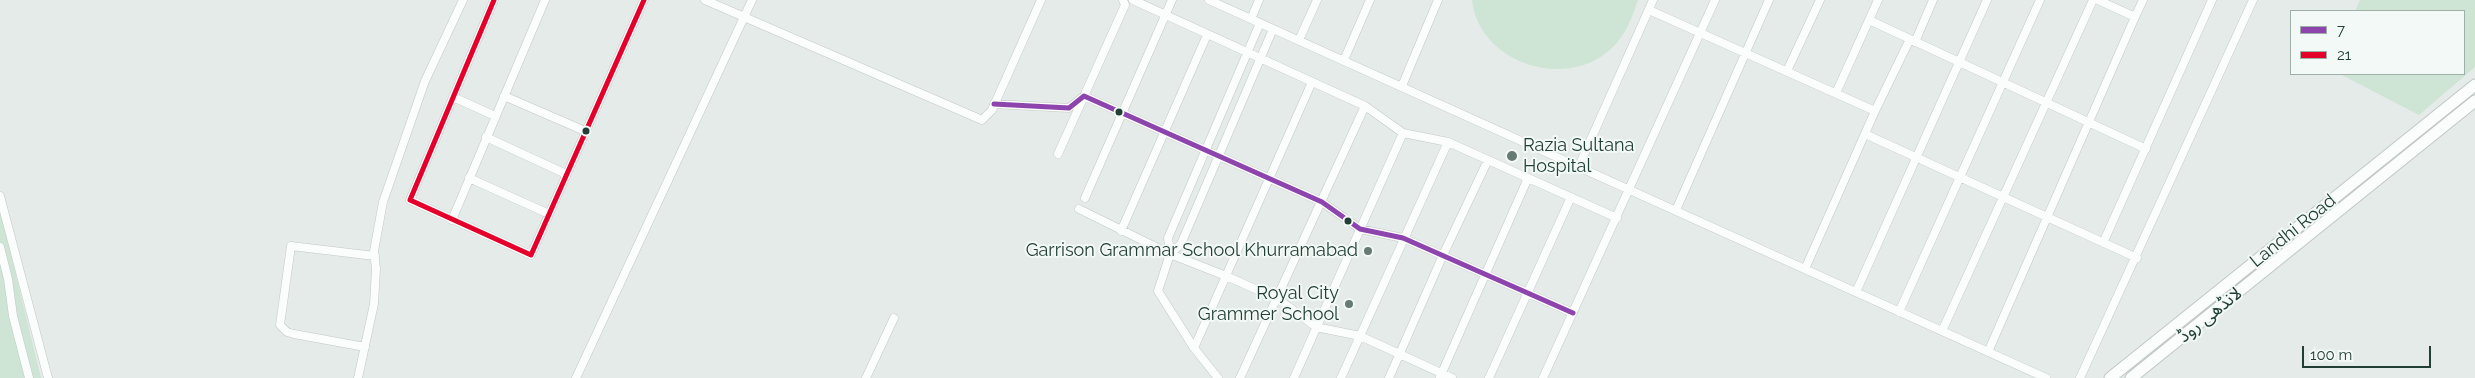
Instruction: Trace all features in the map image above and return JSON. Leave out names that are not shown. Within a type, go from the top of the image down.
[{"type":"main road","name":"Landhi Road","points":[[2110,378],[2475,85]]},
{"type":"main road","name":"لانڈھی روڈ","points":[[2132,378],[2475,101]]},
{"type":"main road","points":[[2355,181],[2353,189],[2358,193],[2362,192]]},
{"type":"main road","points":[[2328,203],[2336,203],[2338,212]]},
{"type":"main road","points":[[2209,298],[2217,309]]},
{"type":"street","points":[[358,378],[374,304],[376,232],[388,186],[425,81],[464,0]]},
{"type":"street","points":[[494,0],[410,200],[531,255],[644,0]]},
{"type":"street","points":[[452,220],[545,0]]},
{"type":"street","points":[[706,0],[982,120],[994,104],[1042,0]]},
{"type":"street","points":[[576,378],[752,0]]},
{"type":"street","points":[[1058,154],[1125,5],[1123,0]]},
{"type":"street","points":[[1133,0],[1365,106],[1403,133],[1448,142],[1617,218]]},
{"type":"street","points":[[1085,198],[1124,113],[1172,0]]},
{"type":"street","points":[[1209,0],[2046,378]]},
{"type":"street","points":[[1251,19],[1259,0]]},
{"type":"street","points":[[1300,40],[1317,0]]},
{"type":"street","points":[[1344,60],[1370,0]]},
{"type":"street","points":[[1402,86],[1438,0]]},
{"type":"street","points":[[1579,166],[1653,0]]},
{"type":"street","points":[[1543,378],[1715,0]]},
{"type":"street","points":[[1676,210],[1769,0]]},
{"type":"street","points":[[1787,71],[1820,0]]},
{"type":"street","points":[[1836,93],[1878,0]]},
{"type":"street","points":[[1805,269],[1875,111],[1934,0]]},
{"type":"street","points":[[1856,292],[1986,0]]},
{"type":"street","points":[[1899,312],[2001,81],[2040,0]]},
{"type":"street","points":[[1942,331],[2093,0]]},
{"type":"street","points":[[2098,0],[2134,17]]},
{"type":"street","points":[[1988,352],[2143,0]]},
{"type":"street","points":[[2103,243],[2212,0]]},
{"type":"street","points":[[2080,378],[2137,258],[2253,0]]},
{"type":"street","points":[[1649,10],[1875,111]]},
{"type":"street","points":[[1869,20],[2146,149]]},
{"type":"street","points":[[1218,378],[1194,348],[1158,291],[1170,254],[1168,238],[1260,23]]},
{"type":"street","points":[[1170,254],[1181,244],[1273,29]]},
{"type":"street","points":[[1120,231],[1207,35]]},
{"type":"street","points":[[1194,348],[1312,82]]},
{"type":"street","points":[[504,96],[585,131]]},
{"type":"street","points":[[994,104],[1070,108],[1084,96]]},
{"type":"street","points":[[1084,96],[1322,202],[1360,229],[1403,238],[1573,313]]},
{"type":"street","points":[[453,97],[495,116]]},
{"type":"street","points":[[1240,378],[1278,299],[1365,106]]},
{"type":"street","points":[[1294,378],[1403,133]]},
{"type":"street","points":[[1865,134],[2137,258]]},
{"type":"street","points":[[486,137],[566,174]]},
{"type":"street","points":[[1341,378],[1448,142]]},
{"type":"street","points":[[1389,378],[1443,255],[1488,160]]},
{"type":"street","points":[[469,178],[549,214]]},
{"type":"street","points":[[1440,376],[1528,178]]},
{"type":"street","points":[[0,196],[48,378]]},
{"type":"street","points":[[1489,378],[1571,197]]},
{"type":"street","points":[[1079,209],[1120,231],[1170,254],[1278,299],[1316,327],[1360,336],[1440,376],[1452,378]]},
{"type":"street","points":[[365,347],[294,334],[287,332],[280,325],[292,246],[375,256]]},
{"type":"street","points":[[0,247],[8,279],[12,316],[29,378]]},
{"type":"street","points":[[866,378],[894,318]]},
{"type":"green space","points":[[1472,0],[1638,0],[1625,31],[1613,47],[1594,61],[1573,68],[1550,69],[1528,64],[1508,55],[1491,41],[1478,22]]},
{"type":"green space","points":[[2360,0],[2475,0],[2475,67],[2419,115],[2342,75],[2465,75],[2465,10],[2355,10]]},
{"type":"green space","points":[[0,210],[41,378],[0,378]]},
{"type":"transit line","name":"21","points":[[494,0],[410,200],[531,255],[644,0]]},
{"type":"transit line","name":"7","points":[[994,104],[1069,108],[1084,96],[1322,202],[1360,229],[1403,238],[1573,313]]},
{"type":"place","name":"Razia Sultana Hospital","points":[[1512,156]]},
{"type":"place","name":"Garrison Grammar School Khurramabad","points":[[1368,251]]},
{"type":"place","name":"Royal City Grammer School","points":[[1349,304]]}]
